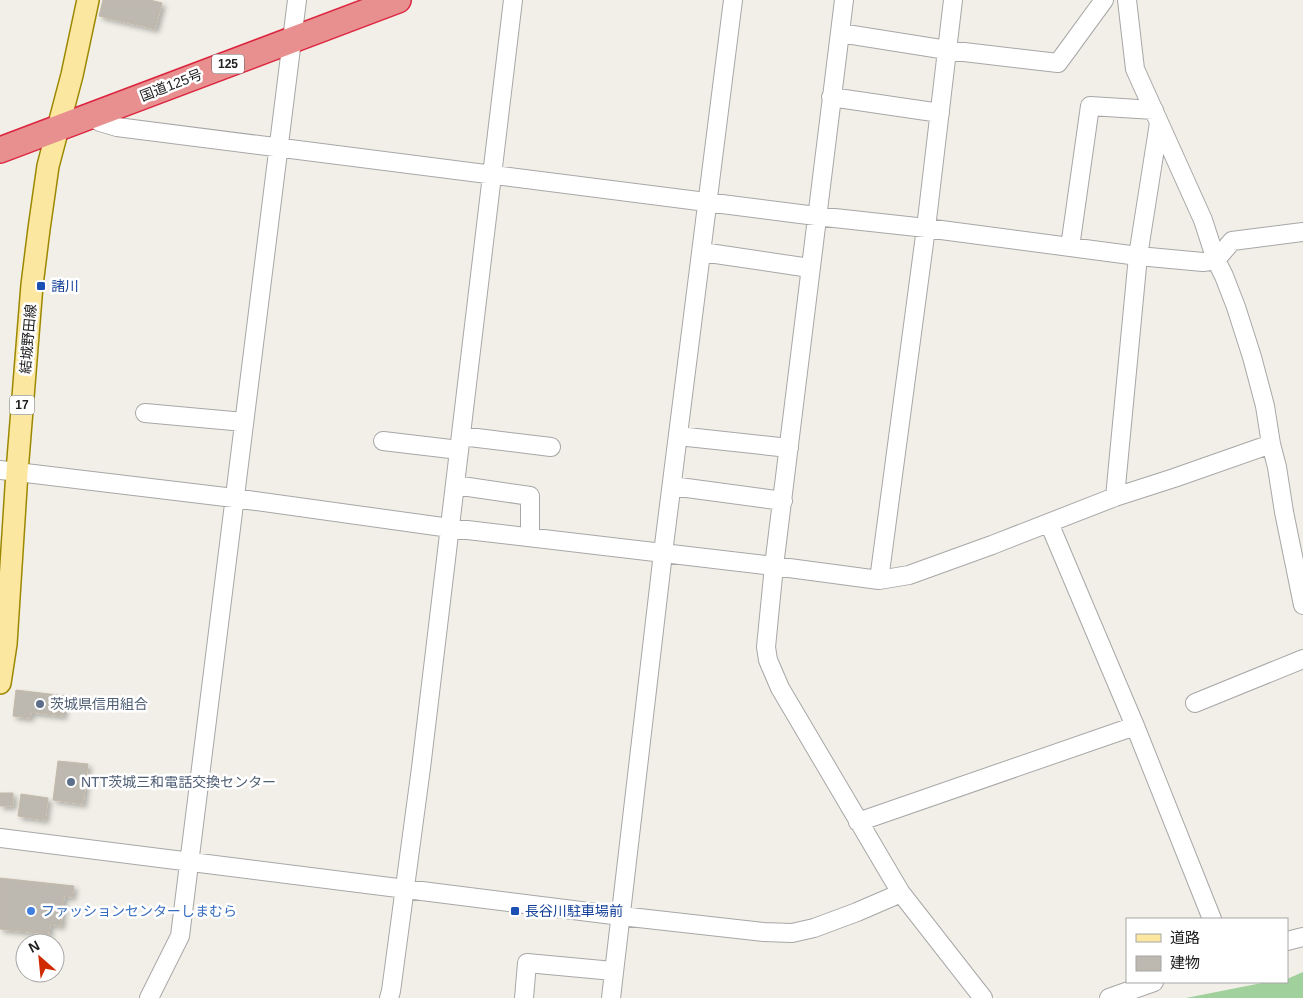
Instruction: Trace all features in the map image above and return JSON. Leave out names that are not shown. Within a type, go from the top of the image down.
[{"type":"highway","name":"国道125号","points":[[0,150],[398,0]]},
{"type":"main road","name":"結城野田線","points":[[0,684],[6,644],[8,471],[47,176],[88,0]]},
{"type":"street","points":[[149,998],[180,936],[279,147],[290,40],[297,0]]},
{"type":"street","points":[[389,998],[405,889],[450,528],[513,0]]},
{"type":"street","points":[[611,998],[678,436],[733,0]]},
{"type":"street","points":[[844,0],[816,216],[766,647],[768,660],[784,695],[901,894],[983,998]]},
{"type":"street","points":[[879,580],[926,228],[953,0]]},
{"type":"street","points":[[840,33],[947,50],[1058,63],[1104,0]]},
{"type":"street","points":[[1127,0],[1135,69],[1203,220],[1216,260],[1236,307],[1252,358],[1265,406],[1271,444],[1298,550],[1303,605]]},
{"type":"street","points":[[832,97],[940,113]]},
{"type":"street","points":[[1070,246],[1090,106],[1157,117]]},
{"type":"street","points":[[90,116],[100,122],[117,127],[1138,256],[1203,262],[1216,260],[1232,241],[1303,232]]},
{"type":"street","points":[[1115,496],[1138,256],[1157,117]]},
{"type":"street","points":[[702,252],[810,268]]},
{"type":"street","points":[[145,413],[244,422]]},
{"type":"street","points":[[678,436],[789,448]]},
{"type":"street","points":[[383,441],[551,447]]},
{"type":"street","points":[[8,471],[234,498],[450,528],[664,552],[879,580],[909,575],[1049,523],[1115,496],[1174,478],[1271,444]]},
{"type":"street","points":[[455,485],[530,496],[530,537]]},
{"type":"street","points":[[672,486],[783,501]]},
{"type":"street","points":[[1049,523],[1135,726],[1212,918]]},
{"type":"street","points":[[1195,704],[1303,659]]},
{"type":"street","points":[[858,822],[1135,726]]},
{"type":"street","points":[[0,838],[50,846],[190,861],[738,930],[792,933],[837,920],[901,894]]},
{"type":"street","points":[[1288,941],[1303,937]]},
{"type":"street","points":[[524,998],[527,963],[613,971]]},
{"type":"street","points":[[1109,998],[1151,983]]},
{"type":"green space","points":[[1303,972],[1303,998],[1186,998],[1262,983],[1288,983],[1288,979]]},
{"type":"building","points":[[103,0],[150,0],[162,3],[155,29],[99,16]]},
{"type":"building","name":"茨城県信用組合","points":[[16,690],[66,696],[63,716],[31,712],[30,718],[13,716]]},
{"type":"building","name":"NTT茨城三和電話交換センター","points":[[58,761],[88,764],[83,804],[53,800]]},
{"type":"building","points":[[0,793],[13,793],[13,806],[0,806]]},
{"type":"building","points":[[21,794],[48,798],[45,820],[18,816]]},
{"type":"building","name":"ファッションセンターしまむら","points":[[0,878],[74,886],[72,897],[64,896],[61,926],[50,924],[49,933],[0,929]]},
{"type":"place","name":"諸川","points":[[41,286]]},
{"type":"place","name":"茨城県信用組合","points":[[40,704]]},
{"type":"place","name":"NTT茨城三和電話交換センター","points":[[71,782]]},
{"type":"place","name":"ファッションセンターしまむら","points":[[31,911]]},
{"type":"place","name":"長谷川駐車場前","points":[[515,911]]}]
